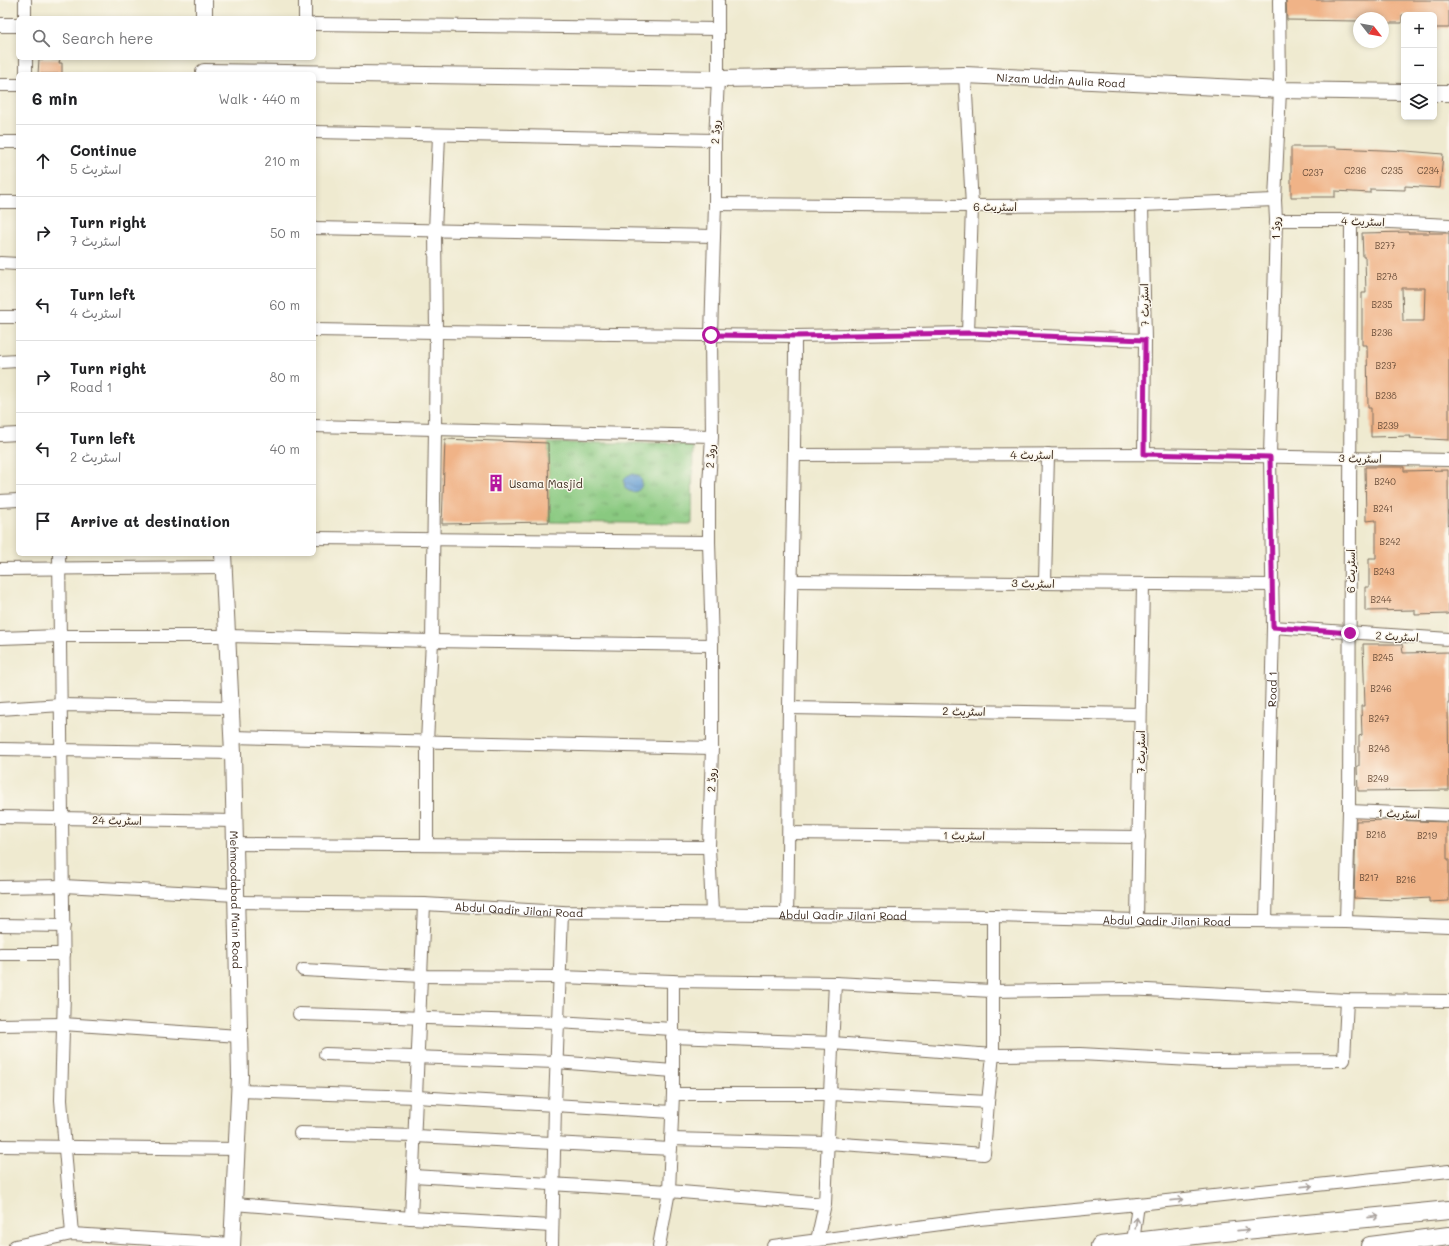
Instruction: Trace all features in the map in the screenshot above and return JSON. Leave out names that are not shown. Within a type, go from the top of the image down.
[{"type":"main road","points":[[204,0],[204,16]]},
{"type":"main road","name":"Nizam Uddin Aulia Road","points":[[204,68],[718,79],[965,75],[1280,90],[1401,92]]},
{"type":"main road","points":[[1437,93],[1449,93]]},
{"type":"main road","name":"Mehmoodabad Main Road","points":[[223,560],[233,753],[240,1091],[232,1245]]},
{"type":"main road","points":[[1100,1246],[1204,1234],[1449,1210]]},
{"type":"main road","points":[[1370,1246],[1449,1236]]},
{"type":"street","points":[[25,0],[25,16]]},
{"type":"street","points":[[305,0],[305,16]]},
{"type":"street","name":"روڈ 2","points":[[712,912],[709,847],[712,748],[712,645],[709,485],[712,436],[711,335],[715,204],[715,140],[718,79],[718,0]]},
{"type":"street","name":"روڈ 1","points":[[1270,457],[1276,220],[1275,200],[1280,90],[1279,0]]},
{"type":"street","points":[[316,24],[718,29]]},
{"type":"street","points":[[0,25],[16,25]]},
{"type":"street","points":[[26,60],[26,72]]},
{"type":"street","points":[[965,75],[972,206],[968,333]]},
{"type":"street","points":[[0,85],[16,85]]},
{"type":"street","points":[[316,132],[715,140]]},
{"type":"street","points":[[427,845],[427,742],[432,641],[436,231],[439,135]]},
{"type":"street","points":[[0,142],[16,142]]},
{"type":"street","name":"اسٹریٹ 6","points":[[715,204],[972,206],[1142,205],[1275,200]]},
{"type":"street","points":[[0,202],[16,202]]},
{"type":"street","name":"اسٹریٹ 7","points":[[1142,205],[1145,340],[1144,454]]},
{"type":"street","name":"اسٹریٹ 4","points":[[1276,220],[1351,220],[1449,225]]},
{"type":"street","name":"اسٹریٹ 6","points":[[1346,922],[1349,811],[1351,220]]},
{"type":"street","points":[[316,228],[714,236]]},
{"type":"street","points":[[0,263],[16,264]]},
{"type":"street","points":[[0,317],[16,317]]},
{"type":"street","points":[[316,330],[795,336],[968,333],[1145,340]]},
{"type":"street","points":[[787,913],[795,336]]},
{"type":"street","points":[[0,362],[16,362]]},
{"type":"street","points":[[316,426],[712,436]]},
{"type":"street","points":[[0,435],[16,434]]},
{"type":"street","points":[[1045,584],[1048,454]]},
{"type":"street","name":"اسٹریٹ 4","points":[[794,455],[1144,454],[1270,457]]},
{"type":"street","name":"اسٹریٹ 3","points":[[1270,457],[1449,460]]},
{"type":"street","name":"Road 1","points":[[1266,921],[1273,627],[1270,457]]},
{"type":"street","points":[[0,500],[16,500]]},
{"type":"street","points":[[316,538],[709,542]]},
{"type":"street","points":[[59,556],[64,926],[61,1100],[72,1234]]},
{"type":"street","points":[[0,569],[59,568],[223,560]]},
{"type":"street","name":"اسٹریٹ 3","points":[[792,581],[1273,585]]},
{"type":"street","name":"اسٹریٹ 7","points":[[1137,920],[1143,584]]},
{"type":"street","name":"اسٹریٹ 2","points":[[1273,627],[1449,639]]},
{"type":"street","points":[[0,638],[60,636],[227,636],[712,645]]},
{"type":"street","points":[[0,709],[60,705],[231,708]]},
{"type":"street","name":"اسٹریٹ 2","points":[[789,708],[1140,714]]},
{"type":"street","points":[[232,737],[712,748]]},
{"type":"street","points":[[0,749],[233,753]]},
{"type":"street","name":"اسٹریٹ 1","points":[[1349,811],[1449,815]]},
{"type":"street","name":"اسٹریٹ 24","points":[[0,817],[235,821]]},
{"type":"street","name":"اسٹریٹ 1","points":[[789,833],[1139,837]]},
{"type":"street","points":[[235,844],[709,847]]},
{"type":"street","name":"Abdul Qadir Jilani Road","points":[[0,887],[63,886],[236,899],[424,904],[562,912],[712,912],[993,916],[1137,920],[1346,922],[1449,926]]},
{"type":"street","points":[[412,1218],[424,904]]},
{"type":"street","points":[[552,1246],[551,1226],[562,912]]},
{"type":"street","points":[[300,1133],[554,1142],[828,1144],[984,1154],[993,1055],[993,916]]},
{"type":"street","points":[[0,925],[64,926]]},
{"type":"street","points":[[0,954],[64,954]]},
{"type":"street","points":[[303,970],[421,976],[560,977],[673,981],[835,983],[992,991],[1127,989],[1347,1000],[1449,1001]]},
{"type":"street","points":[[658,1246],[670,1191],[674,1071],[672,1033],[673,981]]},
{"type":"street","points":[[817,1240],[825,1204],[835,983]]},
{"type":"street","points":[[299,1014],[558,1022],[672,1033],[993,1055],[1080,1054],[1210,1061],[1344,1060],[1347,1000]]},
{"type":"street","points":[[0,1025],[63,1024],[239,1036]]},
{"type":"street","points":[[325,1054],[556,1062],[674,1071]]},
{"type":"street","points":[[240,1091],[416,1097],[672,1112]]},
{"type":"street","points":[[673,1094],[830,1094],[988,1102]]},
{"type":"street","points":[[0,1146],[237,1149]]},
{"type":"street","points":[[773,1246],[979,1219],[1138,1204],[1449,1171]]},
{"type":"street","points":[[413,1176],[670,1191],[825,1204]]},
{"type":"street","points":[[234,1204],[412,1218],[551,1226]]},
{"type":"street","points":[[1133,1242],[1138,1204]]},
{"type":"street","points":[[15,1246],[72,1234],[232,1245]]},
{"type":"green space","points":[[548,443],[693,443],[692,524],[549,522]]},
{"type":"water","points":[[629,474],[637,474],[642,479],[640,490],[637,492],[629,492],[624,487],[624,479]]},
{"type":"building","points":[[1286,0],[1449,0],[1449,28],[1437,28],[1437,12],[1401,12],[1401,23],[1389,23],[1389,12],[1353,12],[1353,21],[1287,20]]},
{"type":"building","points":[[39,60],[60,60],[59,63],[62,63],[62,72],[38,72]]},
{"type":"building","points":[[1291,147],[1335,147],[1443,154],[1440,188],[1405,186],[1405,190],[1370,189],[1370,193],[1335,191],[1335,197],[1291,197]]},
{"type":"building","points":[[1362,233],[1449,233],[1449,440],[1410,438],[1411,436],[1371,437],[1371,408],[1368,408],[1367,345],[1362,345],[1362,293],[1366,293],[1365,257],[1363,257]],"holes":[[[1402,288],[1425,288],[1424,321],[1403,321]]]},
{"type":"building","name":"Usama Masjid","points":[[445,439],[548,443],[549,522],[442,524]]},
{"type":"building","points":[[1365,467],[1404,467],[1404,471],[1448,470],[1449,614],[1415,615],[1415,610],[1365,611],[1365,587],[1369,587],[1369,558],[1376,558],[1376,520],[1366,521]]},
{"type":"building","points":[[1363,644],[1402,644],[1403,653],[1449,652],[1449,790],[1358,791],[1357,766],[1359,766],[1359,736],[1362,735],[1361,706],[1365,706]]},
{"type":"building","points":[[1389,820],[1447,822],[1449,901],[1429,902],[1429,898],[1397,900],[1354,898],[1356,821]]},
{"type":"place","name":"Usama Masjid","points":[[496,483]]},
{"type":"route","points":[[711,335],[795,336],[968,333],[1145,340],[1144,454],[1270,457],[1273,627],[1350,633]]}]
